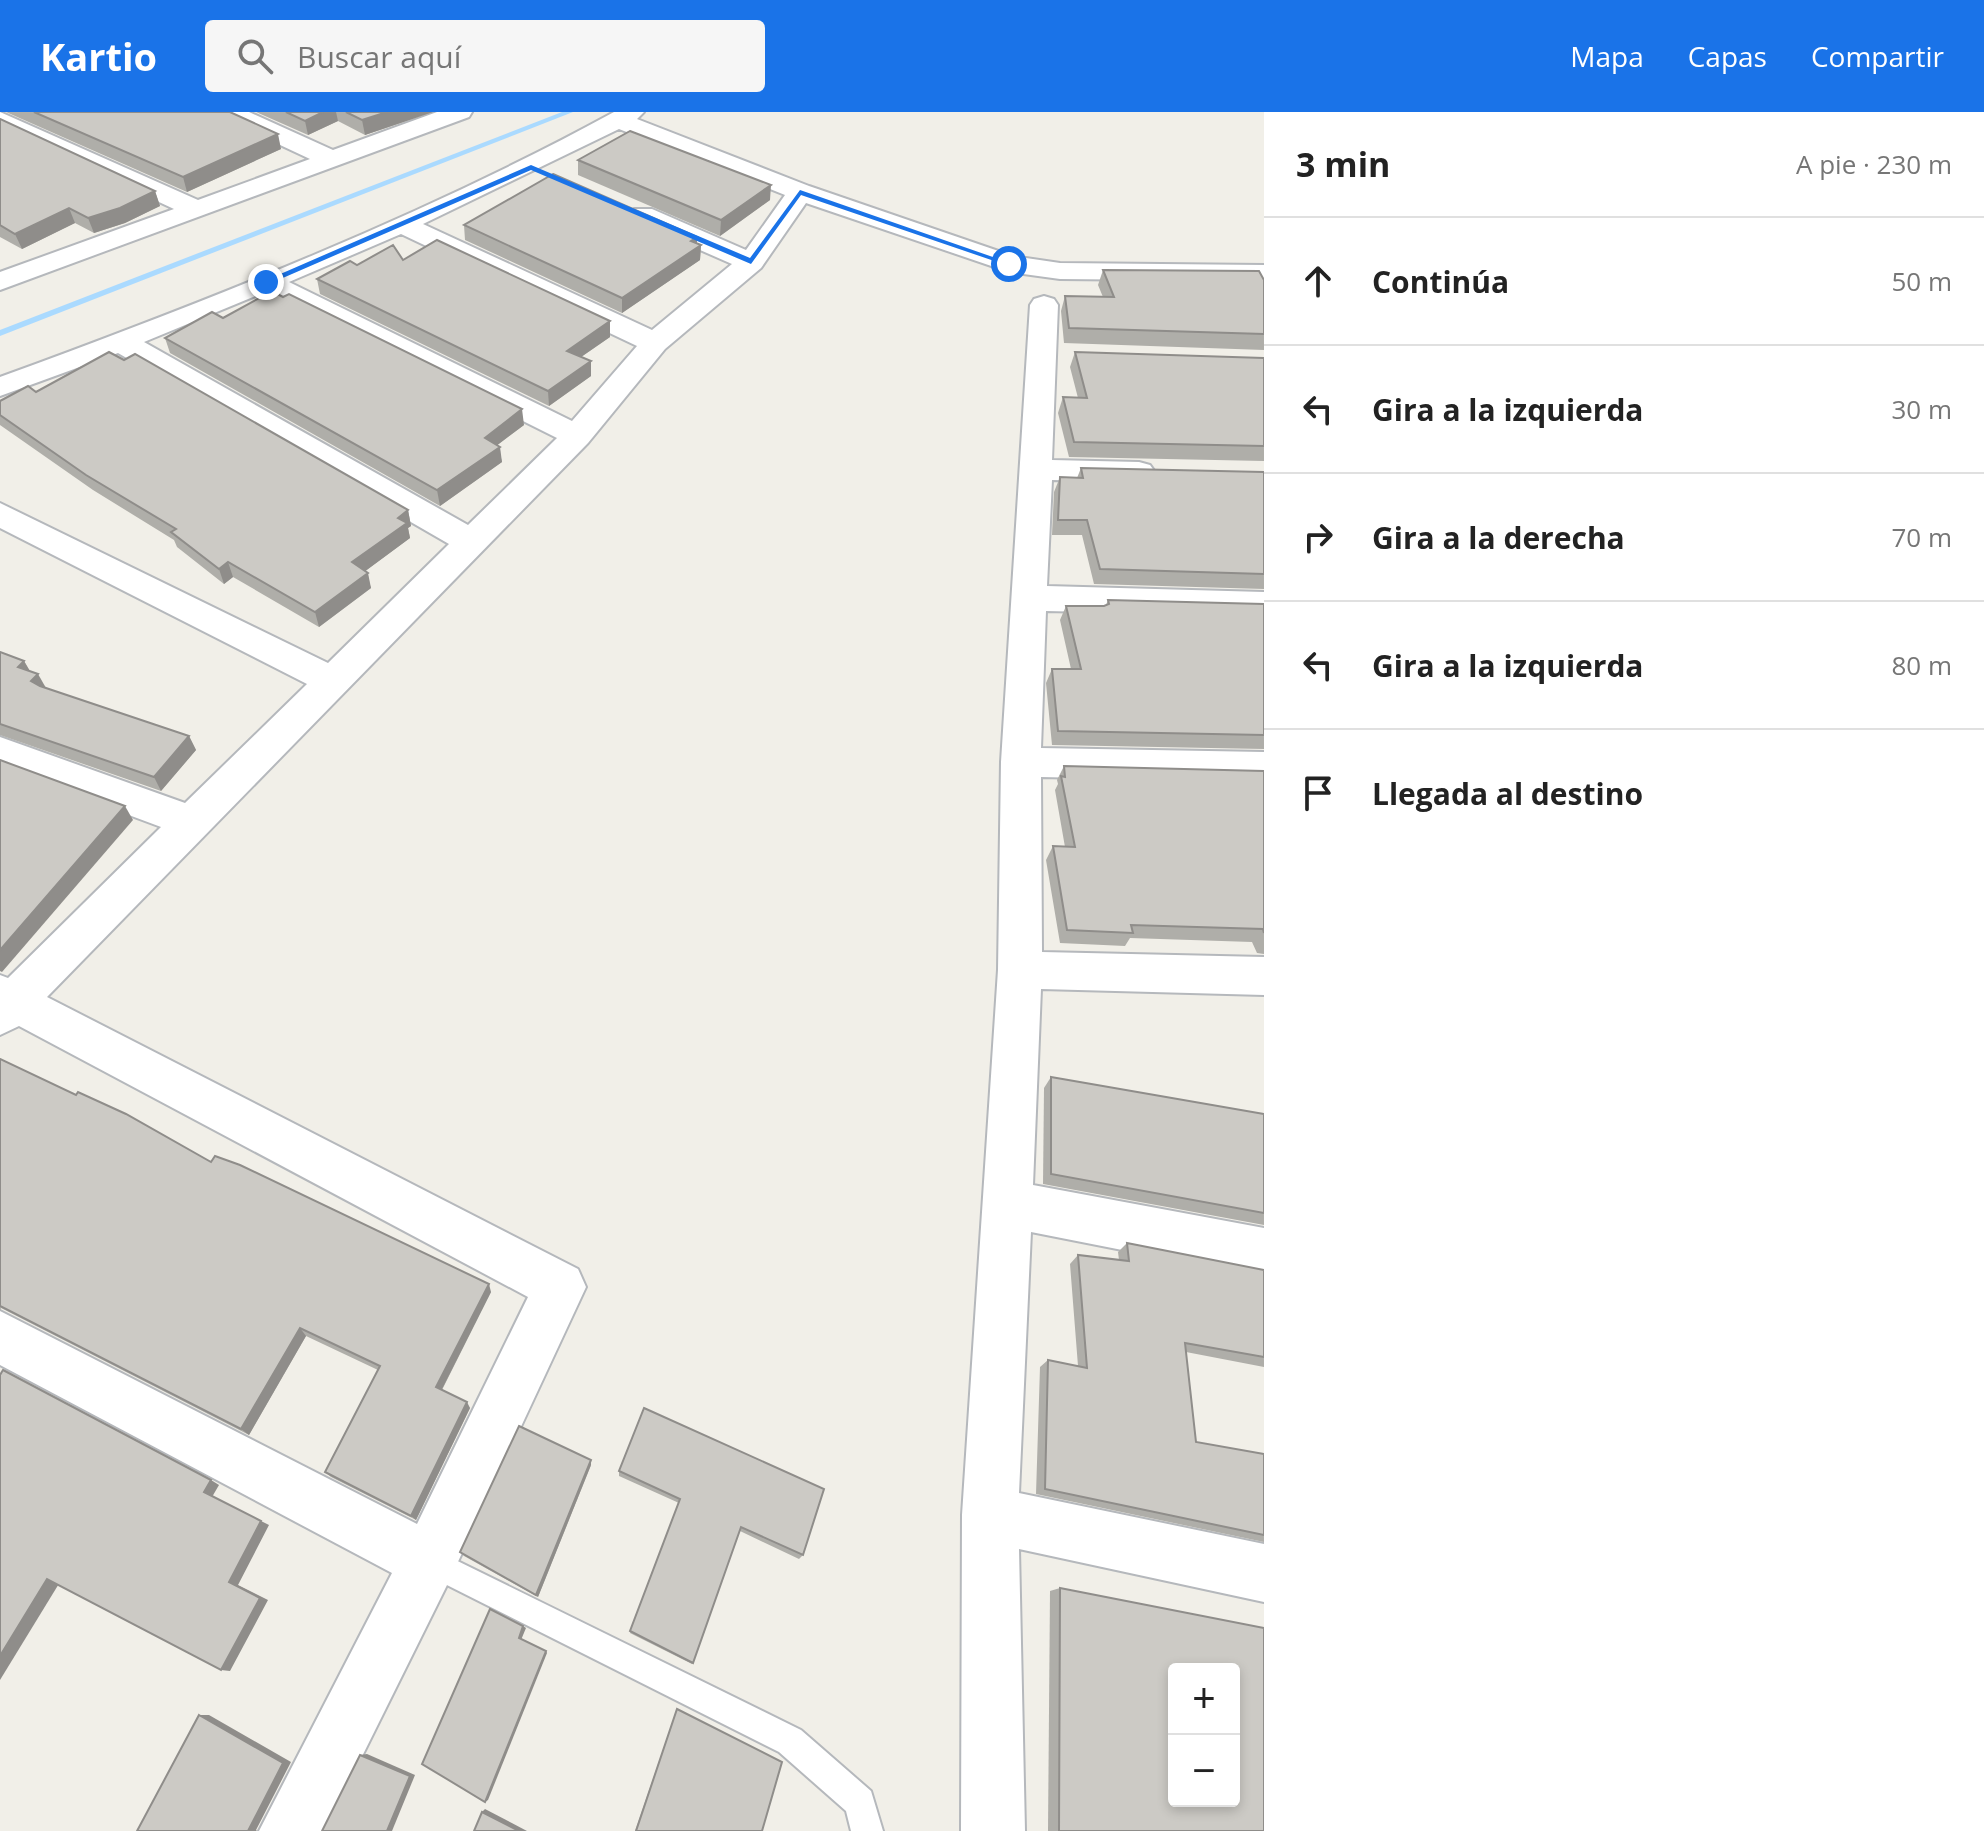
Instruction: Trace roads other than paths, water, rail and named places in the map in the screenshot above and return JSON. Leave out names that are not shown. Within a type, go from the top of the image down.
[{"type":"street","points":[[229,112],[332,159]]},
{"type":"street","points":[[0,282],[460,112]]},
{"type":"street","points":[[0,387],[123,343],[402,224],[531,167],[625,116],[800,192],[1009,264],[1060,271],[1264,273]]},
{"type":"street","points":[[0,119],[194,208]]},
{"type":"street","points":[[531,167],[558,179]]},
{"type":"street","points":[[291,1831],[429,1561],[560,1287],[5,1003],[192,822],[577,436],[655,343],[751,262],[800,192]]},
{"type":"street","points":[[613,203],[751,262]]},
{"type":"street","points":[[402,224],[655,343]]},
{"type":"street","points":[[266,282],[577,436]]},
{"type":"street","points":[[993,1831],[990,1515],[1020,970],[1021,762],[1037,470],[1059,356],[1044,305]]},
{"type":"street","points":[[123,343],[472,542]]},
{"type":"street","points":[[1037,470],[1173,472]]},
{"type":"street","points":[[0,514],[333,681]]},
{"type":"street","points":[[1029,598],[1264,604]]},
{"type":"street","points":[[0,752],[192,822]]},
{"type":"street","points":[[1021,762],[1264,767]]},
{"type":"street","points":[[1020,970],[1264,976]]},
{"type":"street","points":[[1007,1204],[1264,1253]]},
{"type":"street","points":[[0,1337],[429,1561]]},
{"type":"street","points":[[990,1515],[1264,1573]]},
{"type":"lane","points":[[429,1561],[790,1741],[860,1802],[867,1831]]},
{"type":"waterway","points":[[0,333],[569,112]]}]
